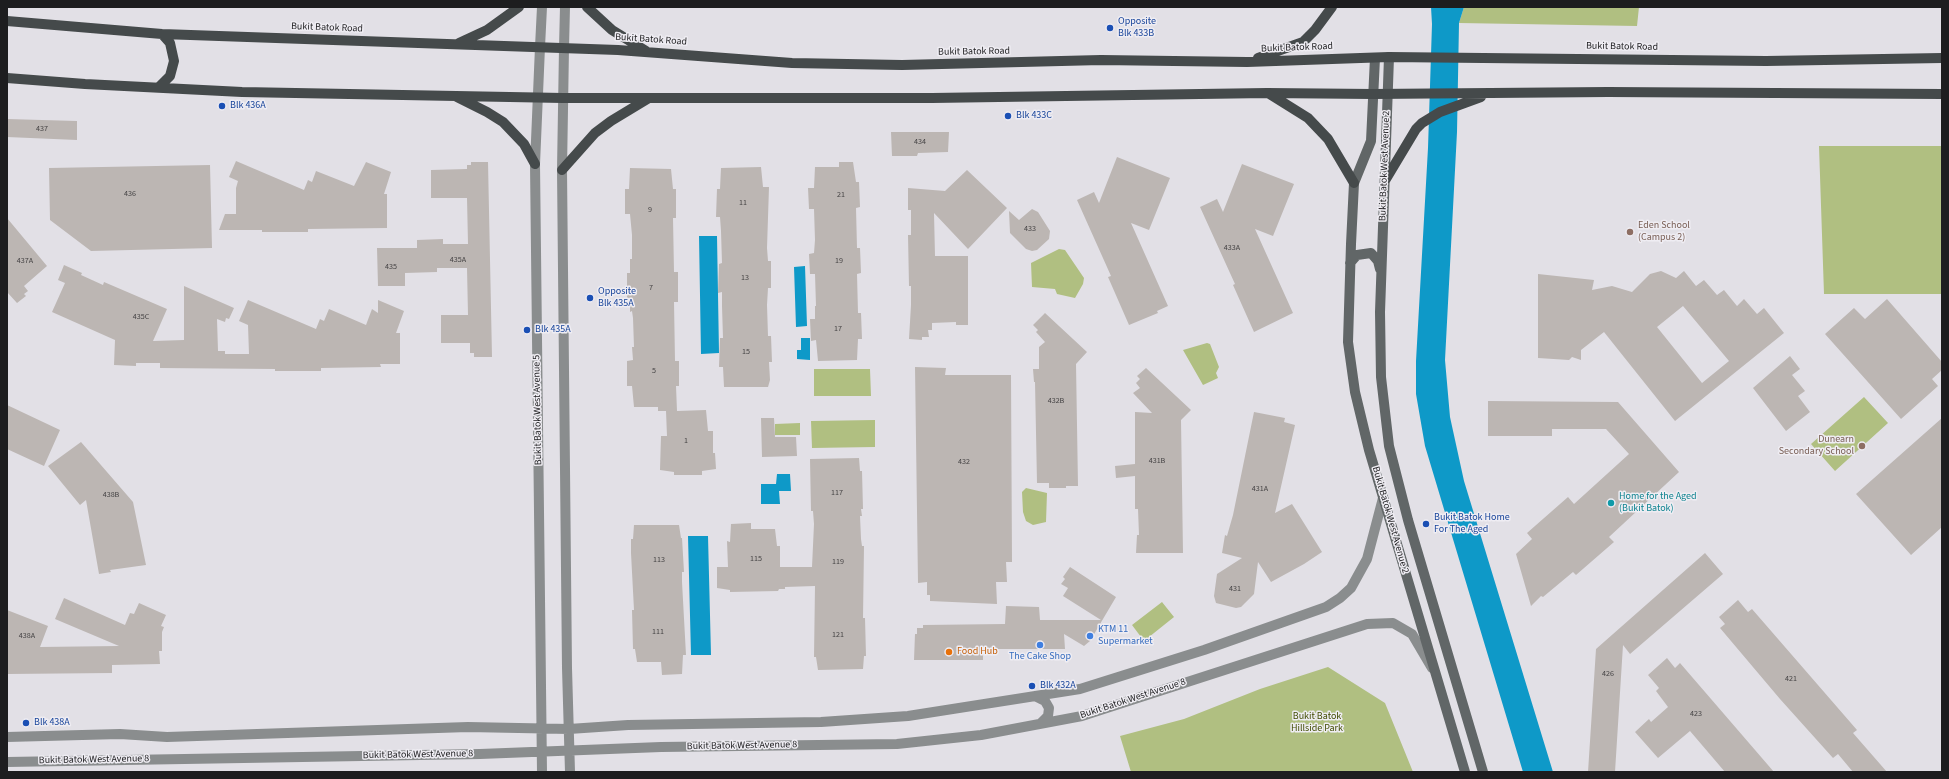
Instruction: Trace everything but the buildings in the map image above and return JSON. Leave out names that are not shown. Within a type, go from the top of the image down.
[{"type":"main road","points":[[457,44],[487,30],[519,7]]},
{"type":"main road","points":[[587,7],[612,30],[648,52]]},
{"type":"main road","points":[[1247,62],[1287,49],[1303,42],[1315,30],[1332,7]]},
{"type":"main road","name":"Bukit Batok Road","points":[[7,21],[162,34],[564,48],[648,52],[792,63],[902,66],[1108,60],[1247,62],[1390,57],[1766,61],[1942,58]]},
{"type":"main road","points":[[159,88],[170,76],[174,61],[170,43],[162,34]]},
{"type":"main road","name":"Bukit Batok West Avenue 2","points":[[1390,57],[1382,275],[1381,377],[1389,446],[1408,520],[1483,772]]},
{"type":"main road","name":"Bukit Batok West Avenue 2","points":[[1374,58],[1371,141],[1354,183],[1348,342],[1355,392],[1369,450],[1465,772]]},
{"type":"main road","points":[[7,78],[242,92],[563,98],[932,98],[1267,92],[1373,94],[1608,92],[1942,94]]},
{"type":"main road","points":[[1267,92],[1308,118],[1328,139],[1354,183]]},
{"type":"main road","points":[[1386,179],[1416,129],[1422,123],[1440,112],[1486,94]]},
{"type":"main road","points":[[453,95],[503,122],[524,144],[535,164]]},
{"type":"main road","points":[[562,170],[595,133],[649,98]]},
{"type":"main road","name":"Bukit Batok West Avenue 2","points":[[1350,263],[1357,255],[1371,253],[1378,261],[1382,275]]},
{"type":"street","name":"Bukit Batok West Avenue 5","points":[[542,7],[535,164],[542,772]]},
{"type":"street","points":[[564,7],[562,170],[570,772]]},
{"type":"street","points":[[7,737],[120,734],[166,737],[468,727],[541,730],[628,725],[821,722],[908,716],[1035,696],[1088,686],[1204,650],[1326,607],[1340,598],[1350,588],[1367,559],[1383,498]]},
{"type":"street","name":"Bukit Batok West Avenue 8","points":[[7,762],[541,751],[570,749],[896,744],[981,735],[1082,716],[1367,624],[1393,623],[1412,634],[1436,674]]},
{"type":"street","points":[[1035,696],[1045,701],[1049,708],[1048,716],[1041,723]]},
{"type":"green space","points":[[1464,7],[1639,7],[1637,26],[1459,23]]},
{"type":"green space","points":[[1819,146],[1942,146],[1942,294],[1824,294]]},
{"type":"green space","points":[[1059,249],[1065,250],[1084,278],[1083,284],[1075,298],[1057,294],[1055,289],[1032,287],[1031,263]]},
{"type":"green space","points":[[1207,343],[1210,344],[1219,367],[1216,373],[1218,378],[1203,385],[1183,350]]},
{"type":"green space","points":[[814,369],[870,369],[871,396],[814,396]]},
{"type":"green space","points":[[1864,397],[1888,423],[1835,471],[1811,444]]},
{"type":"green space","points":[[875,420],[875,447],[812,448],[811,421]]},
{"type":"green space","points":[[800,423],[800,435],[775,435],[775,424]]},
{"type":"green space","points":[[1026,488],[1047,493],[1046,522],[1033,525],[1026,521],[1023,512],[1022,492]]},
{"type":"green space","points":[[1162,602],[1174,617],[1144,641],[1132,625]]},
{"type":"green space","name":"Bukit Batok Hillside Park","points":[[1328,667],[1385,703],[1413,772],[1131,772],[1120,736],[1184,719],[1260,689]]},
{"type":"water","points":[[1431,7],[1464,7],[1459,23],[1457,132],[1445,360],[1450,417],[1464,481],[1553,772],[1523,772],[1425,446],[1416,394],[1416,361],[1428,148],[1432,24]]},
{"type":"water","points":[[699,236],[717,236],[719,353],[701,354]]},
{"type":"water","points":[[805,266],[807,326],[796,327],[794,267]]},
{"type":"water","points":[[801,338],[810,338],[810,360],[797,359],[797,350],[801,350]]},
{"type":"water","points":[[777,474],[790,474],[791,491],[779,491],[780,504],[761,504],[761,484],[776,484]]},
{"type":"water","points":[[688,536],[708,536],[711,655],[691,655]]},
{"type":"place","name":"Opposite Blk 433B","points":[[1110,28]]},
{"type":"place","name":"Blk 436A","points":[[222,106]]},
{"type":"place","name":"Blk 433C","points":[[1008,116]]},
{"type":"place","name":"Eden School (Campus 2)","points":[[1630,232]]},
{"type":"place","name":"Opposite Blk 435A","points":[[590,298]]},
{"type":"place","name":"Blk 435A","points":[[527,330]]},
{"type":"place","name":"Dunearn Secondary School","points":[[1862,446]]},
{"type":"place","name":"Home for the Aged (Bukit Batok)","points":[[1611,503]]},
{"type":"place","name":"Bukit Batok Home For The Aged","points":[[1426,524]]},
{"type":"place","name":"KTM 11 Supermarket","points":[[1090,636]]},
{"type":"place","name":"The Cake Shop","points":[[1040,645]]},
{"type":"place","name":"Food Hub","points":[[949,652]]},
{"type":"place","name":"Blk 432A","points":[[1032,686]]},
{"type":"place","name":"Blk 438A","points":[[26,723]]}]
